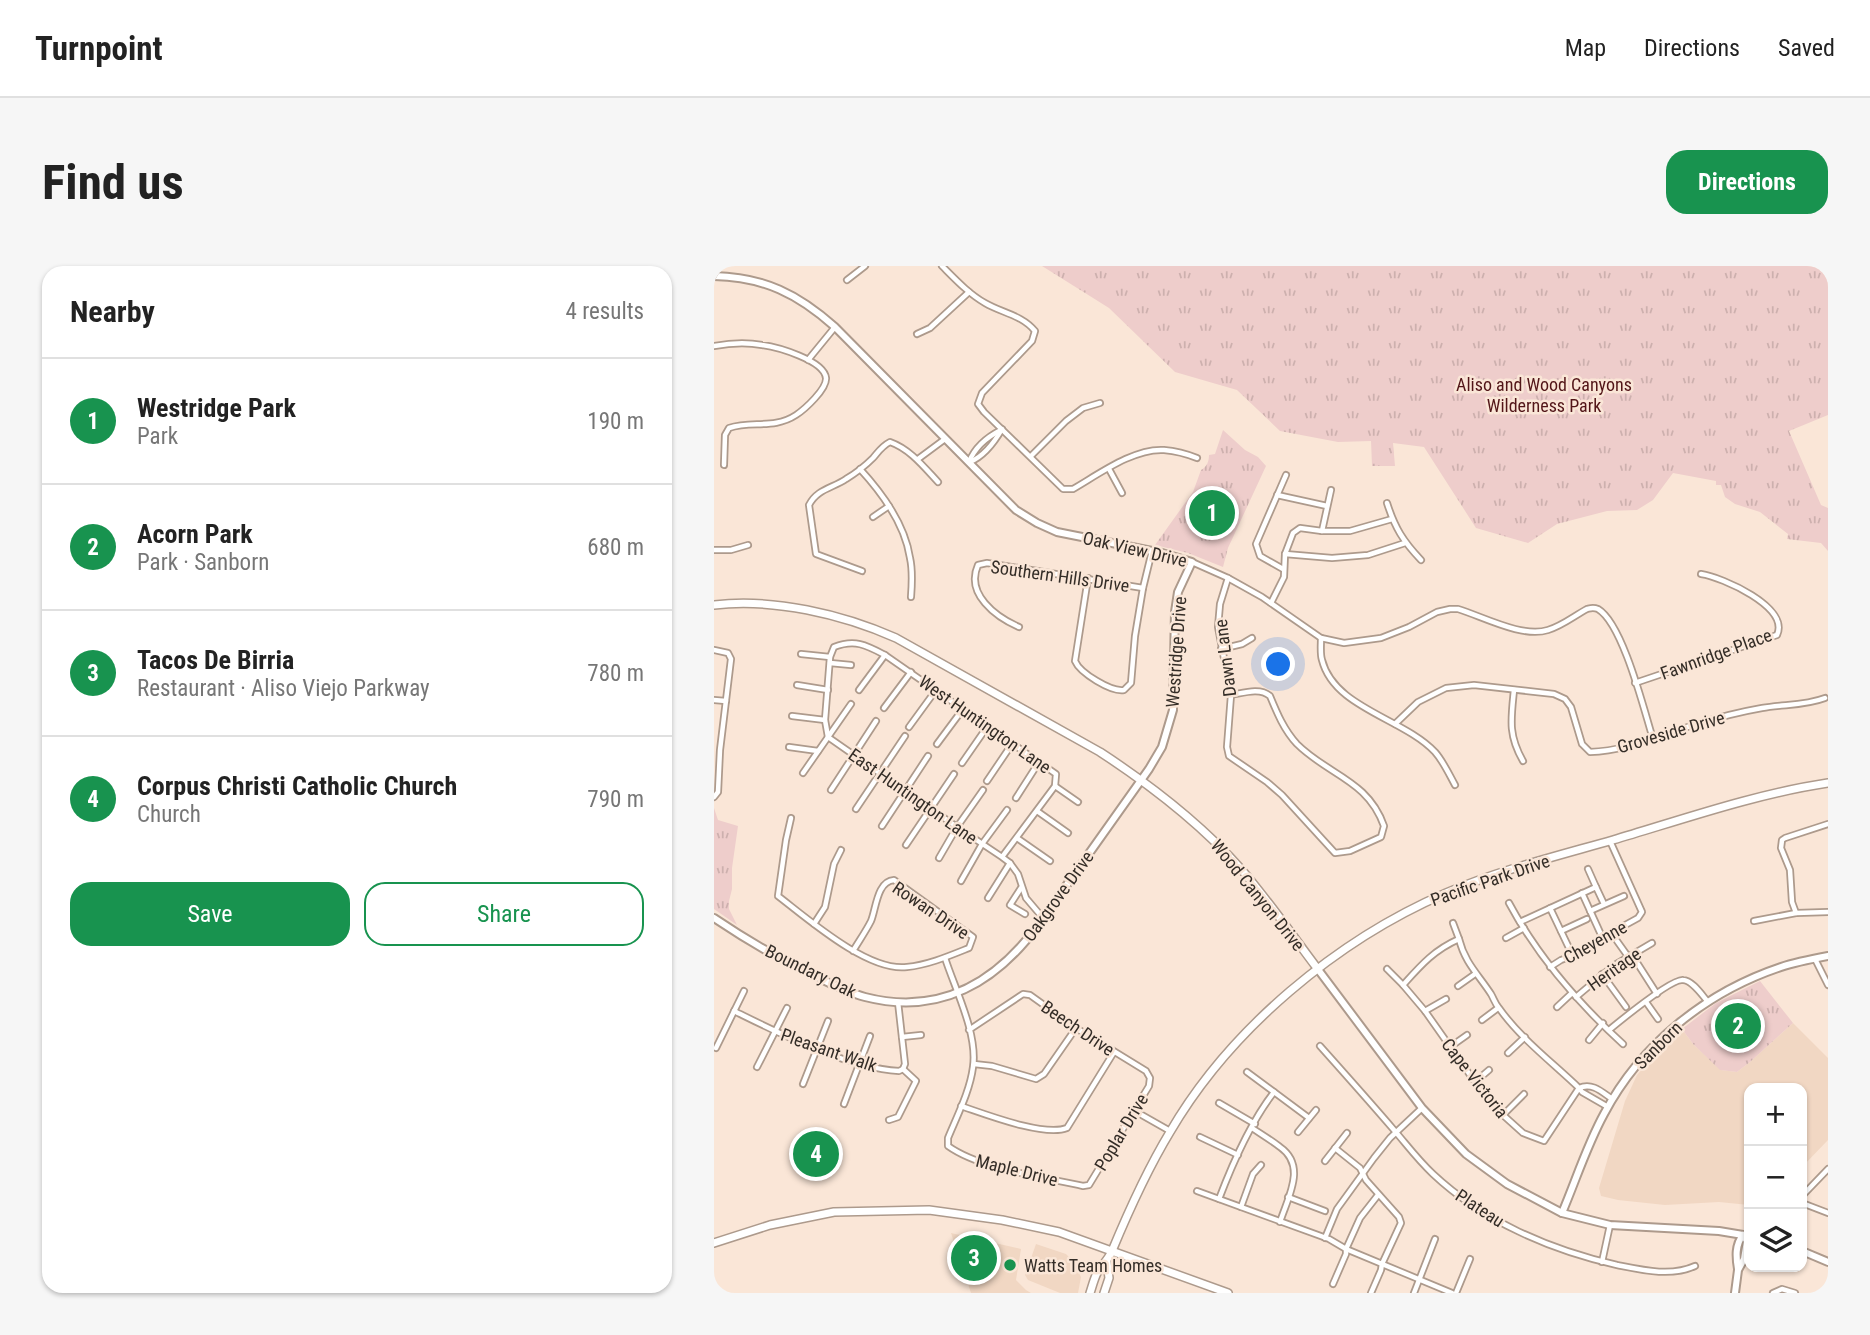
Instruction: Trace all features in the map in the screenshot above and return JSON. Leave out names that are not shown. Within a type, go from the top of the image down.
[{"type":"main road","name":"Wood Canyon Drive","points":[[714,606],[783,606],[845,619],[875,629],[896,638],[1100,752],[1141,779],[1196,824],[1233,861],[1317,968]]},
{"type":"main road","name":"Pacific Park Drive","points":[[1090,1293],[1097,1273],[1107,1262],[1130,1206],[1170,1131],[1194,1096],[1241,1038],[1317,968],[1397,916],[1446,893],[1504,871],[1764,796],[1828,783]]},
{"type":"main road","points":[[714,1243],[753,1230],[834,1212],[957,1212],[1059,1232],[1228,1293]]},
{"type":"main road","name":"Pacific Park Drive","points":[[1104,1293],[1110,1278],[1107,1262]]},
{"type":"street","points":[[847,281],[865,266]]},
{"type":"street","points":[[942,266],[969,292],[985,303],[1028,322],[1035,331],[1032,341],[982,393],[978,404],[1063,489],[1073,489],[1143,452],[1163,450],[1197,458]]},
{"type":"street","name":"Oak View Drive","points":[[714,276],[750,279],[785,290],[815,309],[1016,510],[1037,523],[1057,532],[1192,562],[1228,578],[1271,603],[1321,638],[1344,643],[1381,638],[1437,612],[1450,609],[1528,632],[1542,631],[1558,626],[1587,609],[1598,609],[1615,631],[1626,655],[1653,739]]},
{"type":"street","points":[[917,334],[930,328],[969,292]]},
{"type":"street","points":[[808,360],[835,327]]},
{"type":"street","points":[[714,346],[762,345],[784,350],[808,360],[825,374],[827,380],[820,392],[796,415],[781,422],[729,428],[725,435],[724,466]]},
{"type":"street","points":[[1031,456],[1066,421],[1083,408],[1100,402]]},
{"type":"street","points":[[969,463],[973,452],[990,435],[1002,429]]},
{"type":"street","points":[[969,463],[979,458],[991,446],[1002,429]]},
{"type":"street","points":[[918,459],[945,439]]},
{"type":"street","points":[[985,440],[991,446]]},
{"type":"street","points":[[862,571],[816,554],[810,505],[813,498],[823,490],[843,482],[874,457],[882,446],[890,442],[918,459],[938,482]]},
{"type":"street","points":[[860,469],[899,523],[910,558],[911,597]]},
{"type":"street","points":[[1109,469],[1122,493]]},
{"type":"street","points":[[1283,569],[1260,556],[1256,544],[1286,475]]},
{"type":"street","points":[[1322,531],[1331,490]]},
{"type":"street","points":[[1277,495],[1327,506]]},
{"type":"street","points":[[1387,503],[1405,543],[1421,559]]},
{"type":"street","points":[[873,517],[889,506]]},
{"type":"street","points":[[1271,603],[1284,577],[1285,554],[1293,533],[1300,528],[1350,531],[1392,519]]},
{"type":"street","points":[[1285,554],[1332,558],[1369,554],[1405,543]]},
{"type":"street","points":[[714,550],[731,550],[748,545]]},
{"type":"street","points":[[1088,578],[1075,660],[1078,668],[1114,690],[1124,690],[1131,683],[1135,636],[1152,551]]},
{"type":"street","name":"Westridge Drive","points":[[1141,779],[1162,747],[1173,710],[1175,612],[1178,592],[1192,562]]},
{"type":"street","name":"Southern Hills Drive","points":[[1019,628],[988,609],[975,585],[974,574],[978,565],[988,564],[1143,588]]},
{"type":"street","name":"Fawnridge Place","points":[[1635,683],[1777,635],[1780,630],[1776,617],[1756,598],[1711,576],[1701,574]]},
{"type":"street","name":"Dawn Lane","points":[[1228,578],[1217,627],[1231,695],[1228,756],[1268,782],[1335,853],[1341,854],[1381,837],[1384,826],[1361,789],[1297,743],[1284,726],[1266,692],[1231,695]]},
{"type":"street","points":[[1221,649],[1252,638]]},
{"type":"street","points":[[1321,638],[1322,660],[1329,679],[1343,695],[1395,724],[1434,751],[1455,785]]},
{"type":"street","name":"West Huntington Lane","points":[[830,660],[834,647],[845,643],[863,644],[885,655],[1056,774],[1055,786],[1002,857]]},
{"type":"street","points":[[714,650],[728,653],[731,659],[717,750],[718,792],[714,797]]},
{"type":"street","points":[[801,653],[851,665]]},
{"type":"street","points":[[859,690],[885,655]]},
{"type":"street","points":[[828,737],[825,720],[830,660]]},
{"type":"street","points":[[884,708],[911,672]]},
{"type":"street","points":[[797,685],[828,690]]},
{"type":"street","name":"Groveside Drive","points":[[1395,724],[1418,702],[1446,688],[1474,685],[1553,694],[1565,699],[1571,706],[1582,744],[1590,752],[1653,739],[1694,724],[1764,707],[1811,703],[1825,698]]},
{"type":"street","points":[[909,727],[936,690]]},
{"type":"street","points":[[1514,690],[1511,727],[1516,748],[1523,761]]},
{"type":"street","points":[[714,701],[726,701]]},
{"type":"street","points":[[803,773],[850,704]]},
{"type":"street","points":[[937,744],[963,709]]},
{"type":"street","points":[[792,716],[825,720]]},
{"type":"street","points":[[831,790],[876,721]]},
{"type":"street","points":[[962,763],[987,727]]},
{"type":"street","points":[[856,809],[905,736]]},
{"type":"street","name":"East Huntington Lane","points":[[828,737],[1010,863],[1018,874],[1026,898],[1043,918]]},
{"type":"street","points":[[987,781],[1012,744]]},
{"type":"street","points":[[789,747],[818,751]]},
{"type":"street","points":[[882,827],[928,756]]},
{"type":"street","points":[[1016,798],[1039,762]]},
{"type":"street","points":[[906,845],[954,774]]},
{"type":"street","name":"Oakgrove Drive","points":[[957,993],[1002,967],[1026,943],[1141,779]]},
{"type":"street","points":[[1055,786],[1078,802]]},
{"type":"street","points":[[939,858],[983,790]]},
{"type":"street","points":[[961,881],[982,844],[1007,810]]},
{"type":"street","points":[[1037,811],[1068,834]]},
{"type":"street","points":[[791,818],[778,896],[853,951],[892,967],[907,967],[945,958],[969,1030],[974,1064],[961,1106],[1009,1122],[1059,1131],[1067,1128],[1114,1052]]},
{"type":"street","points":[[1796,913],[1792,902],[1790,870],[1781,848],[1782,841],[1828,824]]},
{"type":"street","points":[[1017,838],[1050,861]]},
{"type":"street","name":"Cheyenne","points":[[1550,967],[1583,952],[1639,918],[1642,912],[1610,841]]},
{"type":"street","points":[[814,924],[825,907],[834,864],[841,850]]},
{"type":"street","points":[[988,898],[1010,863]]},
{"type":"street","points":[[1588,869],[1604,904]]},
{"type":"street","name":"Rowan Drive","points":[[853,951],[871,920],[876,900],[887,881],[894,880],[974,937],[969,947],[945,958]]},
{"type":"street","points":[[1021,887],[1010,905],[1025,914]]},
{"type":"street","points":[[1520,922],[1596,887]]},
{"type":"street","points":[[1582,893],[1603,939]]},
{"type":"street","points":[[1590,911],[1624,896]]},
{"type":"street","points":[[1509,903],[1550,967],[1623,1044]]},
{"type":"street","points":[[1550,908],[1569,948]]},
{"type":"street","points":[[1754,921],[1796,913],[1828,912]]},
{"type":"street","name":"Boundary Oak","points":[[714,918],[768,952],[844,990],[865,997],[898,1002],[929,1000],[957,993]]},
{"type":"street","points":[[1561,931],[1587,919]]},
{"type":"street","points":[[1453,923],[1462,952],[1498,1008],[1582,1092],[1608,1107]]},
{"type":"street","points":[[1506,938],[1524,928]]},
{"type":"street","points":[[1403,985],[1425,960],[1443,946],[1459,939]]},
{"type":"street","points":[[1618,942],[1626,955],[1634,958],[1657,993]]},
{"type":"street","name":"Heritage","points":[[1557,1007],[1602,974],[1652,943]]},
{"type":"street","name":"Sanborn","points":[[1562,1213],[1589,1144],[1612,1099],[1637,1065],[1661,1039],[1678,1023],[1734,986],[1782,967],[1828,956]]},
{"type":"street","points":[[1815,959],[1828,985]]},
{"type":"street","name":"Wood Canyon Drive","points":[[1317,968],[1422,1108],[1466,1154],[1507,1184],[1562,1213],[1610,1225],[1719,1231],[1744,1236]]},
{"type":"street","name":"Cape Victoria","points":[[1387,970],[1425,1011],[1475,1082],[1503,1115],[1523,1133],[1544,1141],[1579,1088]]},
{"type":"street","points":[[1458,986],[1475,974]]},
{"type":"street","points":[[1602,974],[1626,1007]]},
{"type":"street","points":[[1609,1030],[1657,993],[1679,980],[1690,982],[1708,1002]]},
{"type":"street","points":[[716,1048],[744,991]]},
{"type":"street","name":"Beech Drive","points":[[969,1030],[1023,994],[1030,995],[1076,1028],[1146,1071],[1150,1078]]},
{"type":"street","points":[[1425,1011],[1446,999]]},
{"type":"street","name":"Pleasant Walk","points":[[734,1011],[817,1049],[860,1063],[899,1071],[905,1064],[898,1002]]},
{"type":"street","points":[[1646,1002],[1658,1019]]},
{"type":"street","points":[[757,1067],[788,1008]]},
{"type":"street","points":[[1482,1020],[1498,1008]]},
{"type":"street","points":[[803,1084],[828,1021]]},
{"type":"street","points":[[1589,1040],[1602,1023]]},
{"type":"street","points":[[974,1064],[992,1066],[1036,1079],[1044,1074],[1076,1028]]},
{"type":"street","points":[[902,1037],[921,1035]]},
{"type":"street","points":[[1450,1047],[1467,1035]]},
{"type":"street","points":[[844,1104],[870,1036]]},
{"type":"street","points":[[1508,1053],[1525,1037]]},
{"type":"street","name":"Plateau","points":[[1320,1046],[1433,1174],[1473,1206],[1535,1239],[1602,1262],[1670,1272],[1681,1272],[1695,1266]]},
{"type":"street","points":[[890,1120],[898,1117],[916,1081],[903,1069]]},
{"type":"street","points":[[1475,1082],[1489,1070]]},
{"type":"street","points":[[1247,1072],[1309,1118]]},
{"type":"street","name":"Poplar Drive","points":[[1088,1185],[1149,1086],[1150,1078]]},
{"type":"street","points":[[1579,1088],[1594,1087],[1612,1099]]},
{"type":"street","points":[[1219,1199],[1261,1109],[1274,1092]]},
{"type":"street","points":[[1503,1115],[1524,1094]]},
{"type":"street","points":[[1219,1103],[1289,1155],[1296,1178],[1280,1222]]},
{"type":"street","name":"Maple Drive","points":[[961,1106],[948,1138],[948,1146],[963,1156],[986,1164],[1088,1185]]},
{"type":"street","points":[[1325,1238],[1337,1209],[1382,1148],[1422,1108]]},
{"type":"street","points":[[1133,1110],[1170,1131]]},
{"type":"street","points":[[1298,1132],[1316,1110]]},
{"type":"street","points":[[1325,1161],[1347,1133]]},
{"type":"street","points":[[1200,1137],[1238,1155]]},
{"type":"street","points":[[1335,1148],[1360,1168],[1401,1223],[1371,1293]]},
{"type":"street","points":[[1241,1208],[1253,1174],[1261,1165]]},
{"type":"street","points":[[1807,1191],[1828,1169]]},
{"type":"street","points":[[1197,1191],[1325,1238],[1454,1293],[1471,1259]]},
{"type":"street","points":[[1333,1284],[1360,1218],[1378,1195]]},
{"type":"street","points":[[1289,1197],[1325,1211]]},
{"type":"street","points":[[1807,1205],[1828,1213]]},
{"type":"street","points":[[1602,1262],[1610,1225]]},
{"type":"street","points":[[1414,1293],[1435,1239]]},
{"type":"street","points":[[1807,1253],[1828,1262]]},
{"type":"street","points":[[1735,1293],[1738,1270],[1744,1259]]},
{"type":"street","points":[[1775,1292],[1782,1289],[1795,1293]]},
{"type":"shaded area","points":[[1793,1023],[1828,1058],[1828,1140],[1807,1162],[1807,1083],[1744,1083],[1744,1204],[1719,1202],[1665,1205],[1601,1196],[1599,1188],[1625,1101],[1637,1075],[1682,1029],[1693,1044],[1721,1070],[1737,1072]]},
{"type":"shaded area","points":[[951,1233],[1021,1249],[1016,1280],[1031,1293],[971,1293]]},
{"type":"shaded area","points":[[1036,1244],[1066,1254],[1073,1261],[1081,1277],[1078,1293],[1060,1293],[1028,1280],[1025,1275]]},
{"type":"green space","name":"Aliso and Wood Canyons Wilderness Park","points":[[1042,266],[1828,266],[1828,415],[1789,431],[1821,505],[1828,508],[1828,551],[1821,543],[1787,539],[1788,534],[1760,512],[1735,504],[1725,497],[1721,485],[1716,485],[1716,481],[1673,473],[1653,500],[1637,510],[1607,511],[1557,524],[1528,543],[1476,528],[1424,447],[1393,443],[1395,466],[1372,466],[1371,441],[1338,442],[1280,431],[1237,390],[1175,372],[1109,308]]},
{"type":"green space","points":[[1223,430],[1266,466],[1228,548],[1223,567],[1188,553],[1155,545],[1193,492],[1209,455],[1215,454]]},
{"type":"green space","points":[[714,808],[718,820],[738,826],[729,901],[729,909],[737,925],[714,909]]},
{"type":"green space","points":[[1760,981],[1793,1023],[1737,1072],[1720,1070],[1693,1044],[1682,1029],[1716,1003]]},
{"type":"place","name":"Westridge Park","points":[[1212,513]]},
{"type":"place","name":"Acorn Park","points":[[1738,1026]]},
{"type":"place","name":"Corpus Christi Catholic Church","points":[[816,1154]]},
{"type":"place","name":"Tacos De Birria","points":[[974,1258]]},
{"type":"place","name":"Watts Team Homes","points":[[1010,1265]]}]
